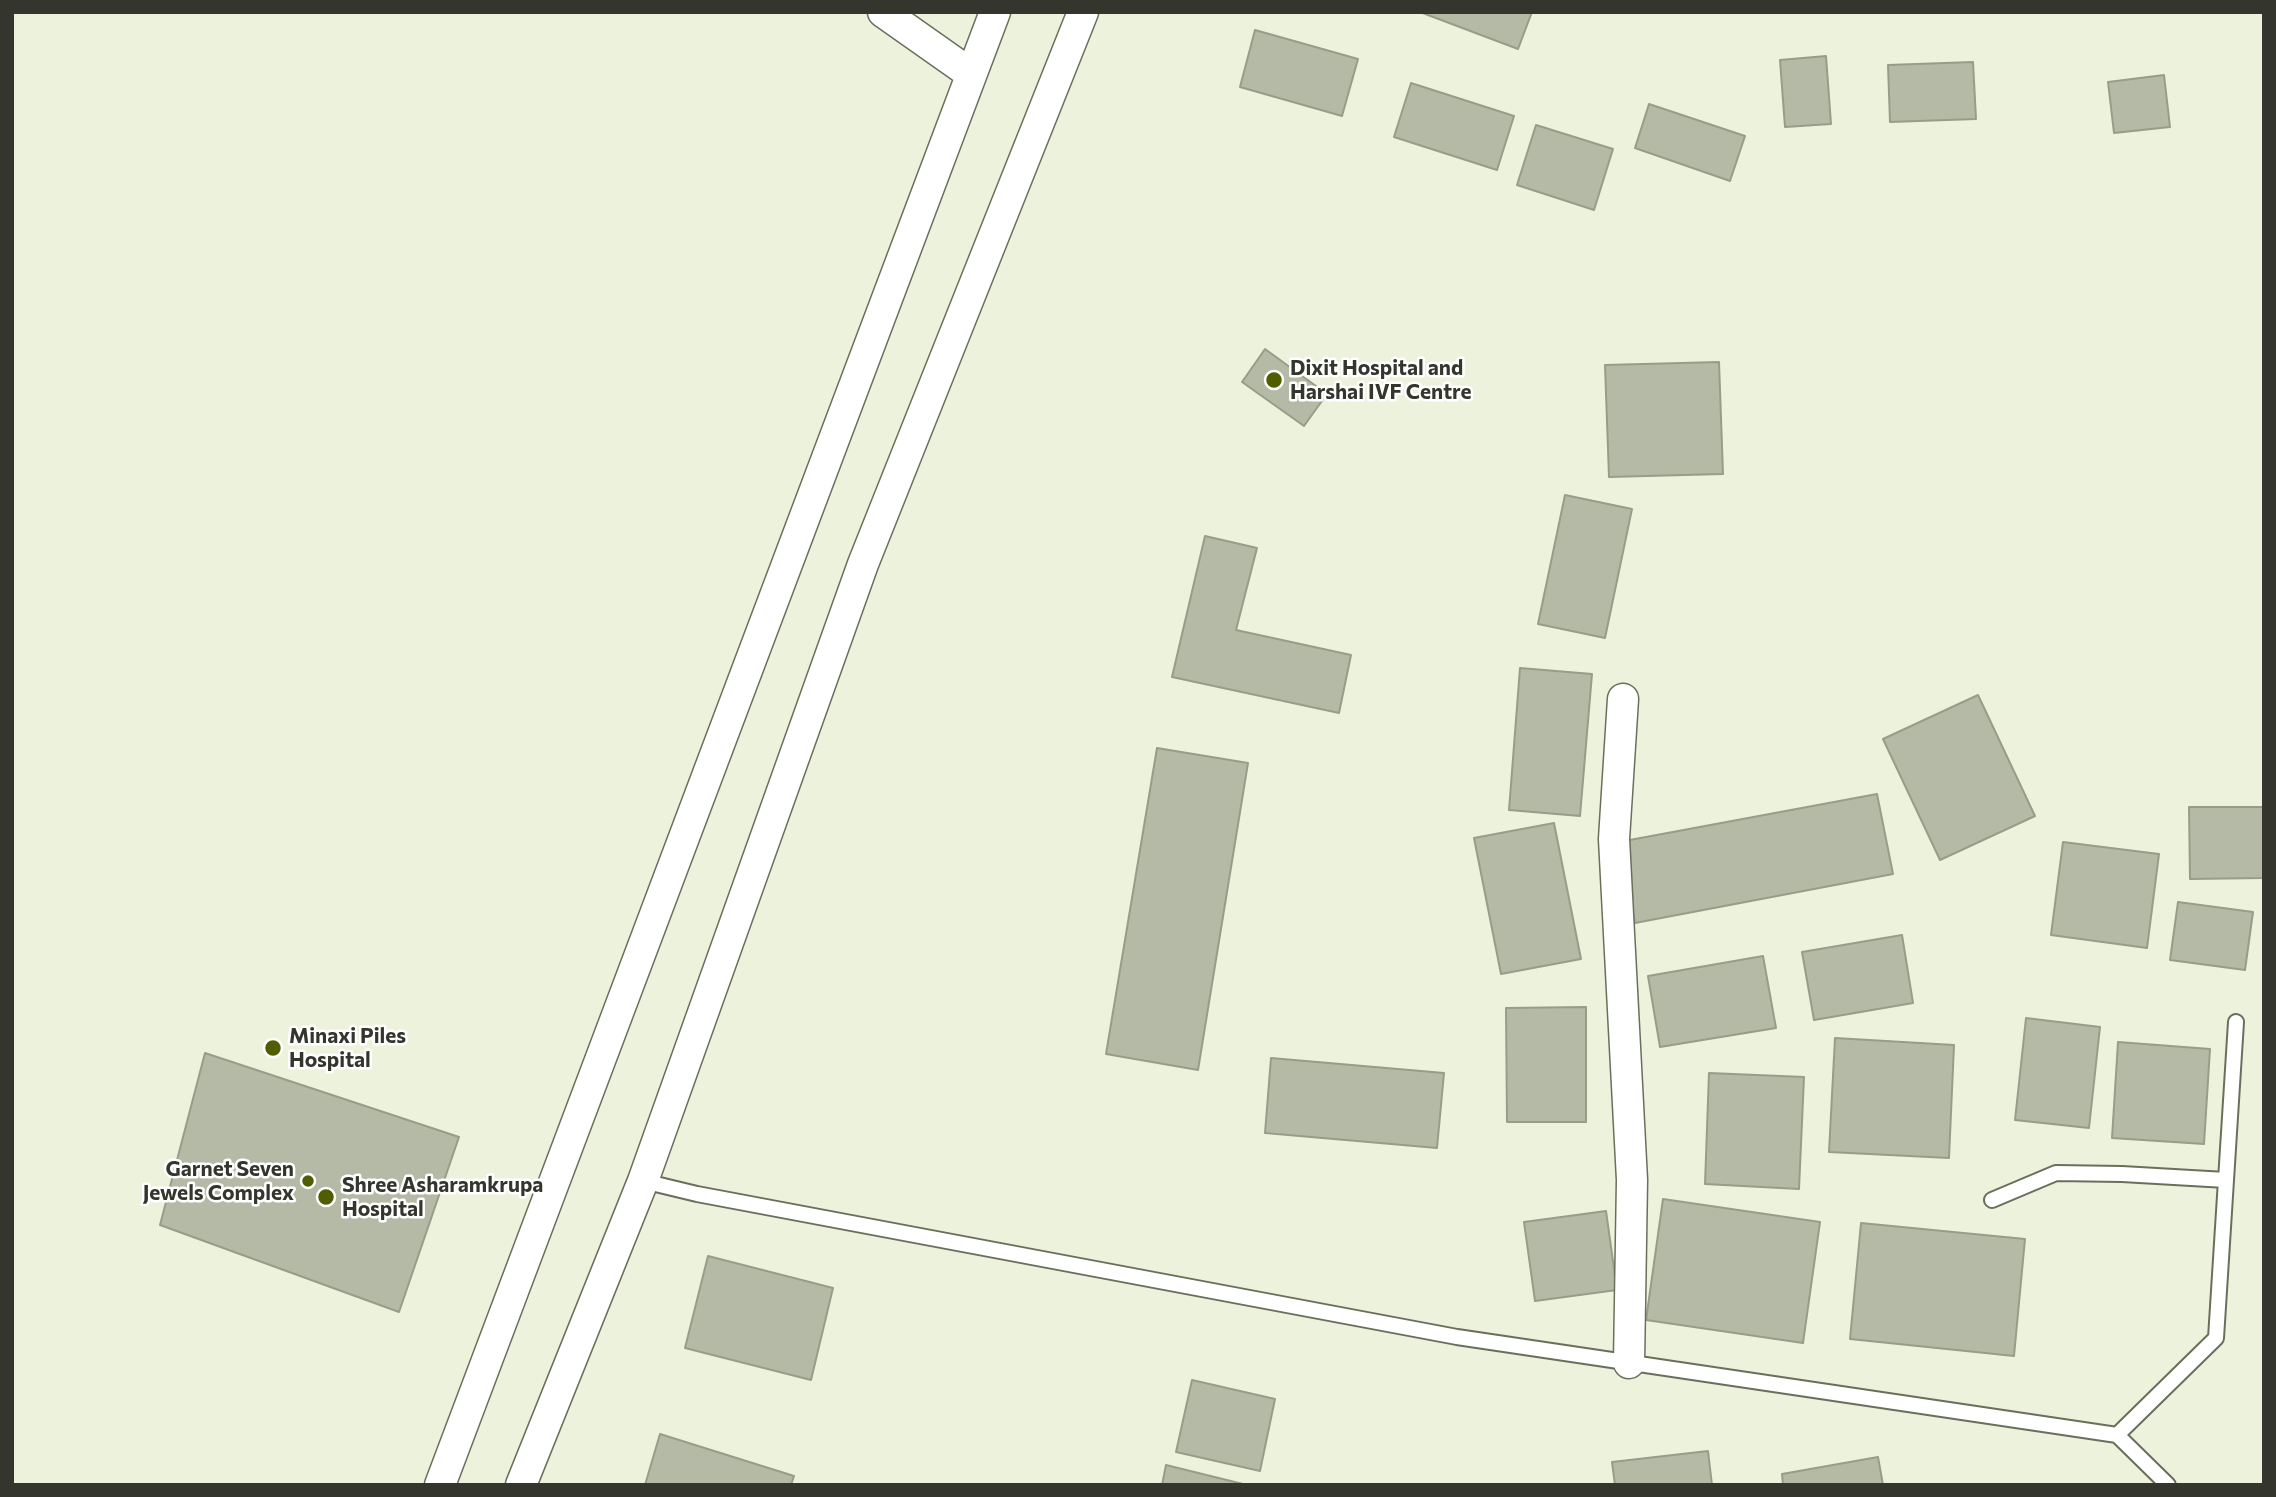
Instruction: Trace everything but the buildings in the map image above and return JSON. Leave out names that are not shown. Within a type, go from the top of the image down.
[{"type":"street","points":[[883,12],[971,74]]},
{"type":"street","points":[[440,1485],[995,12]]},
{"type":"street","points":[[521,1485],[643,1181],[863,565],[1083,12]]},
{"type":"street","points":[[1623,699],[1614,839],[1632,1180],[1629,1363]]},
{"type":"lane","points":[[2117,1435],[2216,1338],[2236,1022]]},
{"type":"lane","points":[[1992,1200],[2056,1173],[2226,1180]]},
{"type":"lane","points":[[643,1181],[711,1197],[1457,1337],[2117,1435],[2168,1485]]},
{"type":"place","name":"Dixit Hospital and Harshai IVF Centre","points":[[1274,380]]},
{"type":"place","name":"Minaxi Piles Hospital","points":[[273,1048]]},
{"type":"place","name":"Garnet Seven Jewels Complex","points":[[308,1181]]},
{"type":"place","name":"Shree Asharamkrupa Hospital","points":[[326,1197]]}]
